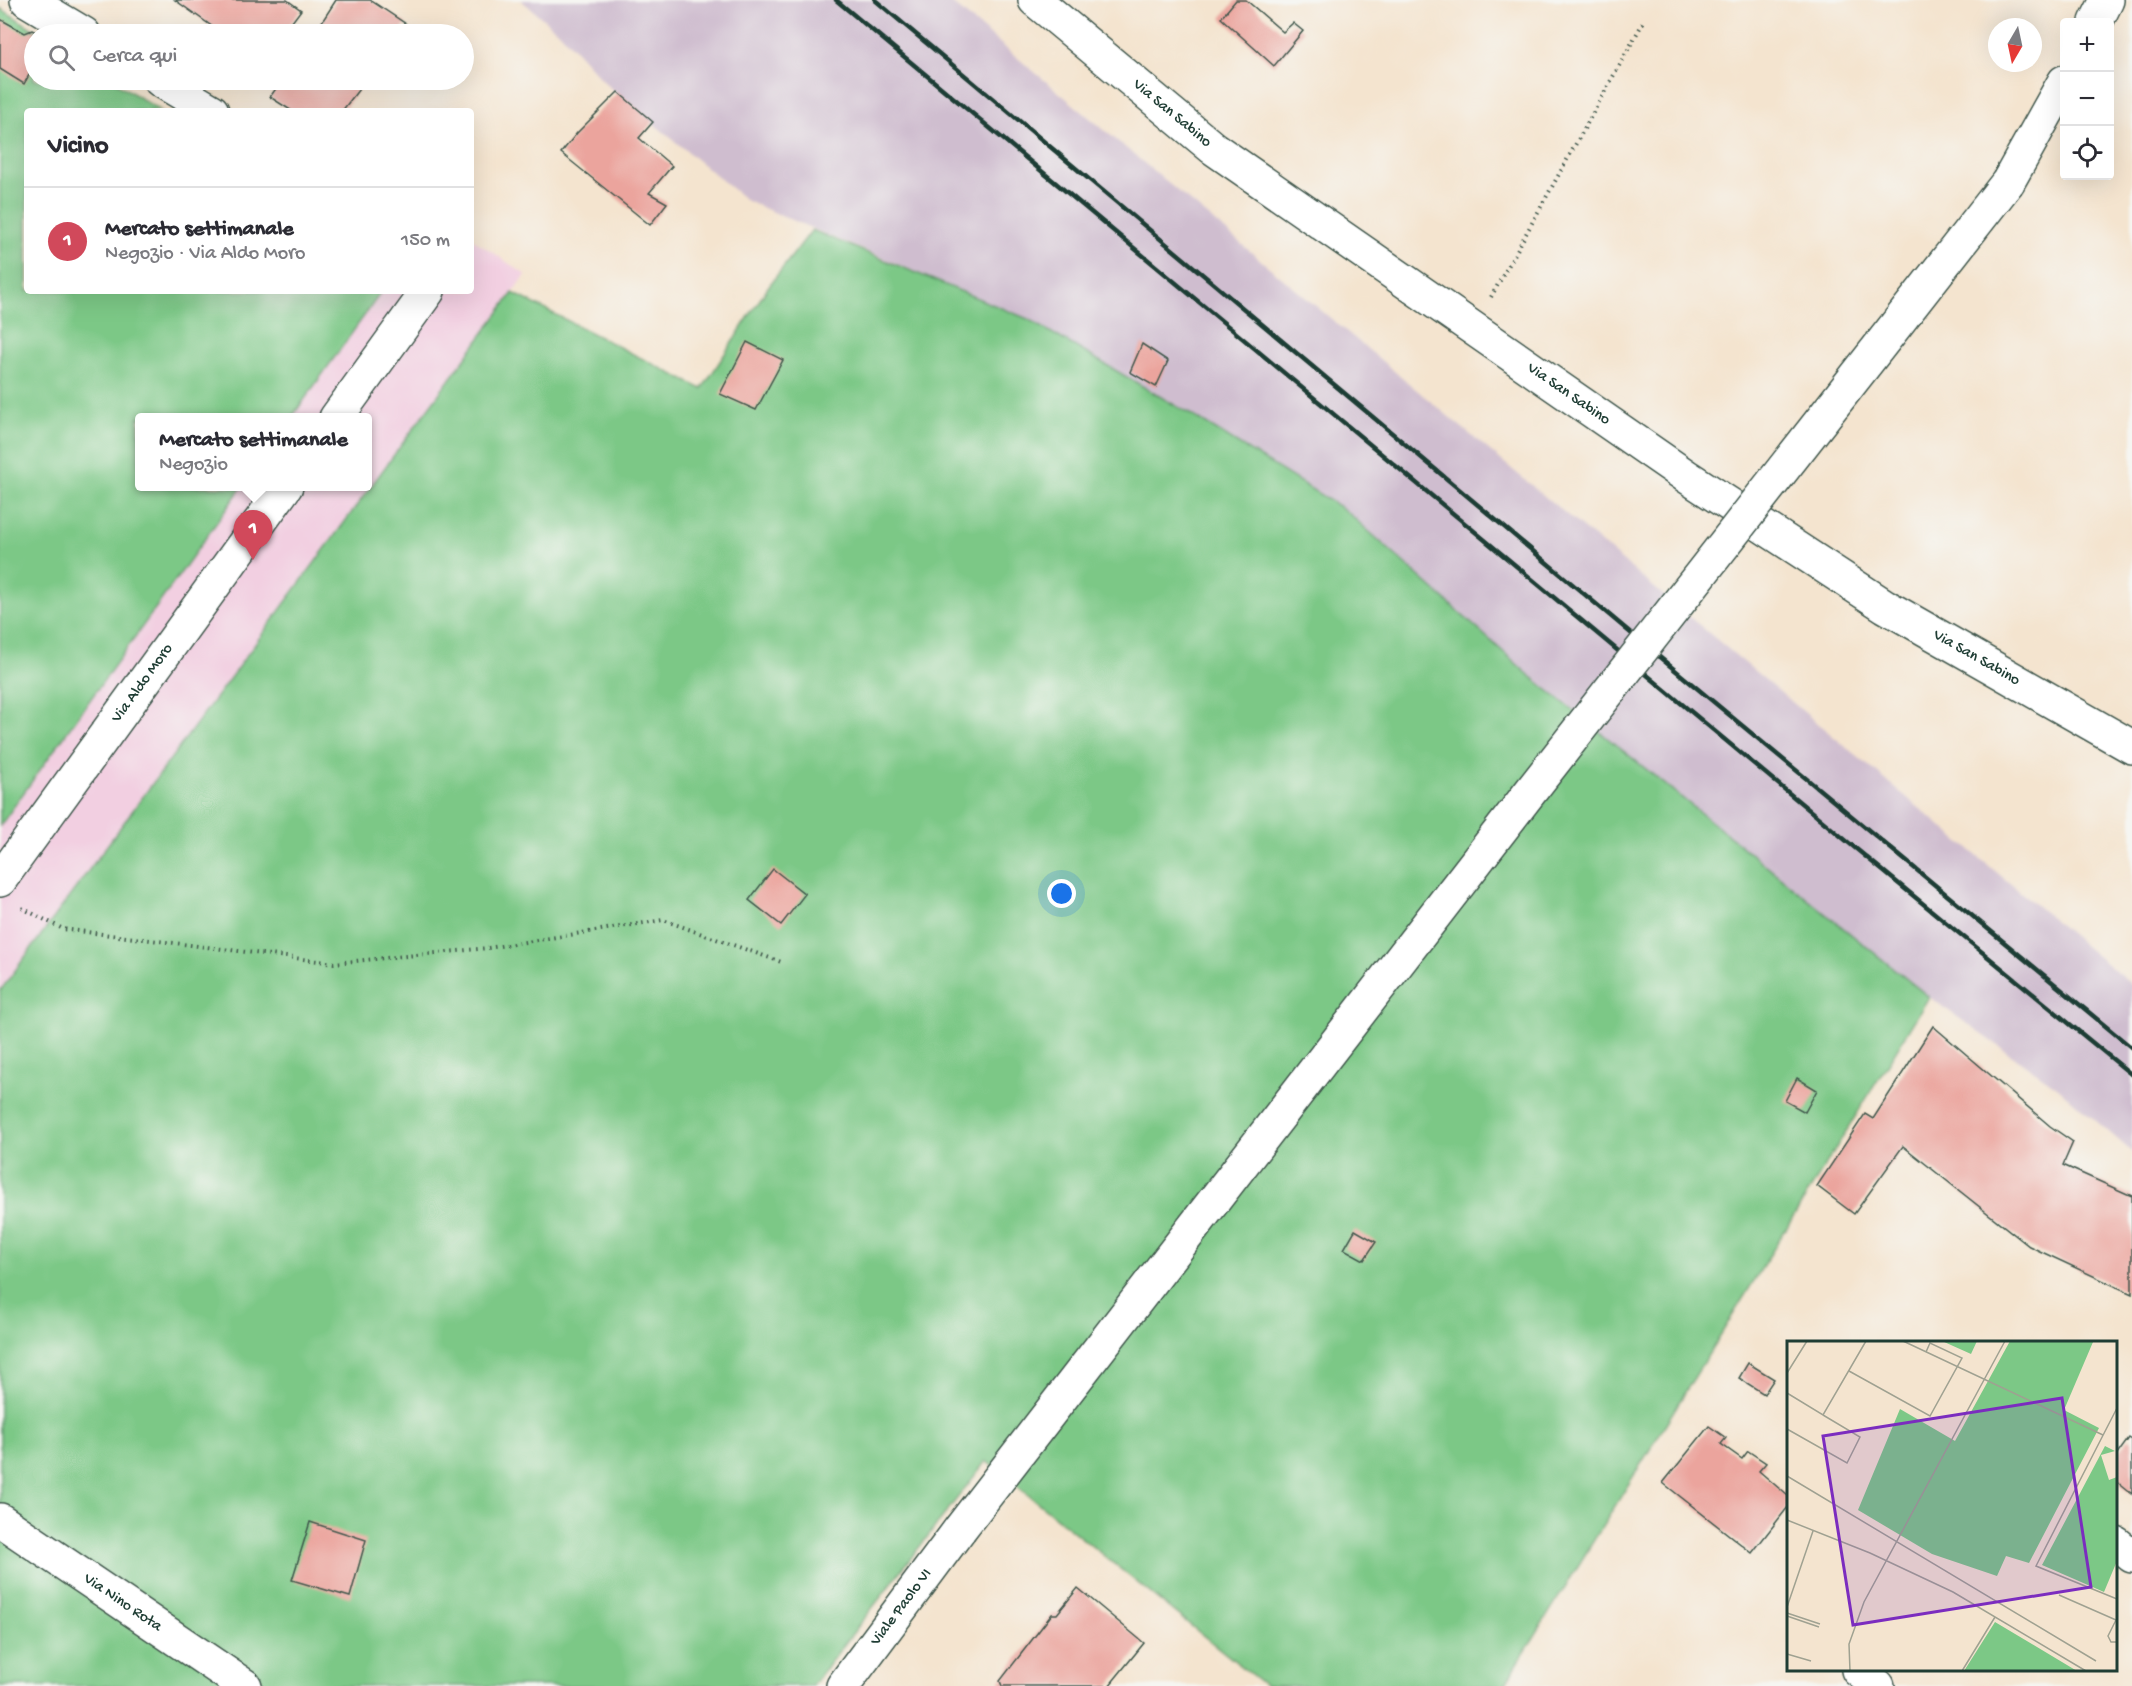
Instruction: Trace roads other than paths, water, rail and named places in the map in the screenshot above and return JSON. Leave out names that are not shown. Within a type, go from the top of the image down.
[{"type":"street","points":[[27,0],[67,24]]},
{"type":"street","name":"Via San Sabino","points":[[1035,0],[1213,148],[1686,476],[1885,606],[2132,747]]},
{"type":"street","points":[[2098,18],[2108,0]]},
{"type":"street","name":"Viale Paolo VI","points":[[843,1686],[960,1529],[1535,786],[2008,182],[2060,89]]},
{"type":"street","points":[[176,90],[207,108]]},
{"type":"street","points":[[339,413],[426,294]]},
{"type":"street","name":"Via Aldo Moro","points":[[0,880],[282,491]]},
{"type":"street","name":"Via Nino Rota","points":[[0,1520],[245,1686]]},
{"type":"street","points":[[2117,1545],[2132,1556]]},
{"type":"street","points":[[1859,1671],[1878,1686]]},
{"type":"railway","points":[[836,0],[1849,843],[2132,1075]]},
{"type":"railway","points":[[875,0],[1669,665],[2132,1048]]},
{"type":"place","name":"Mercato settimanale","points":[[253,560]]}]
